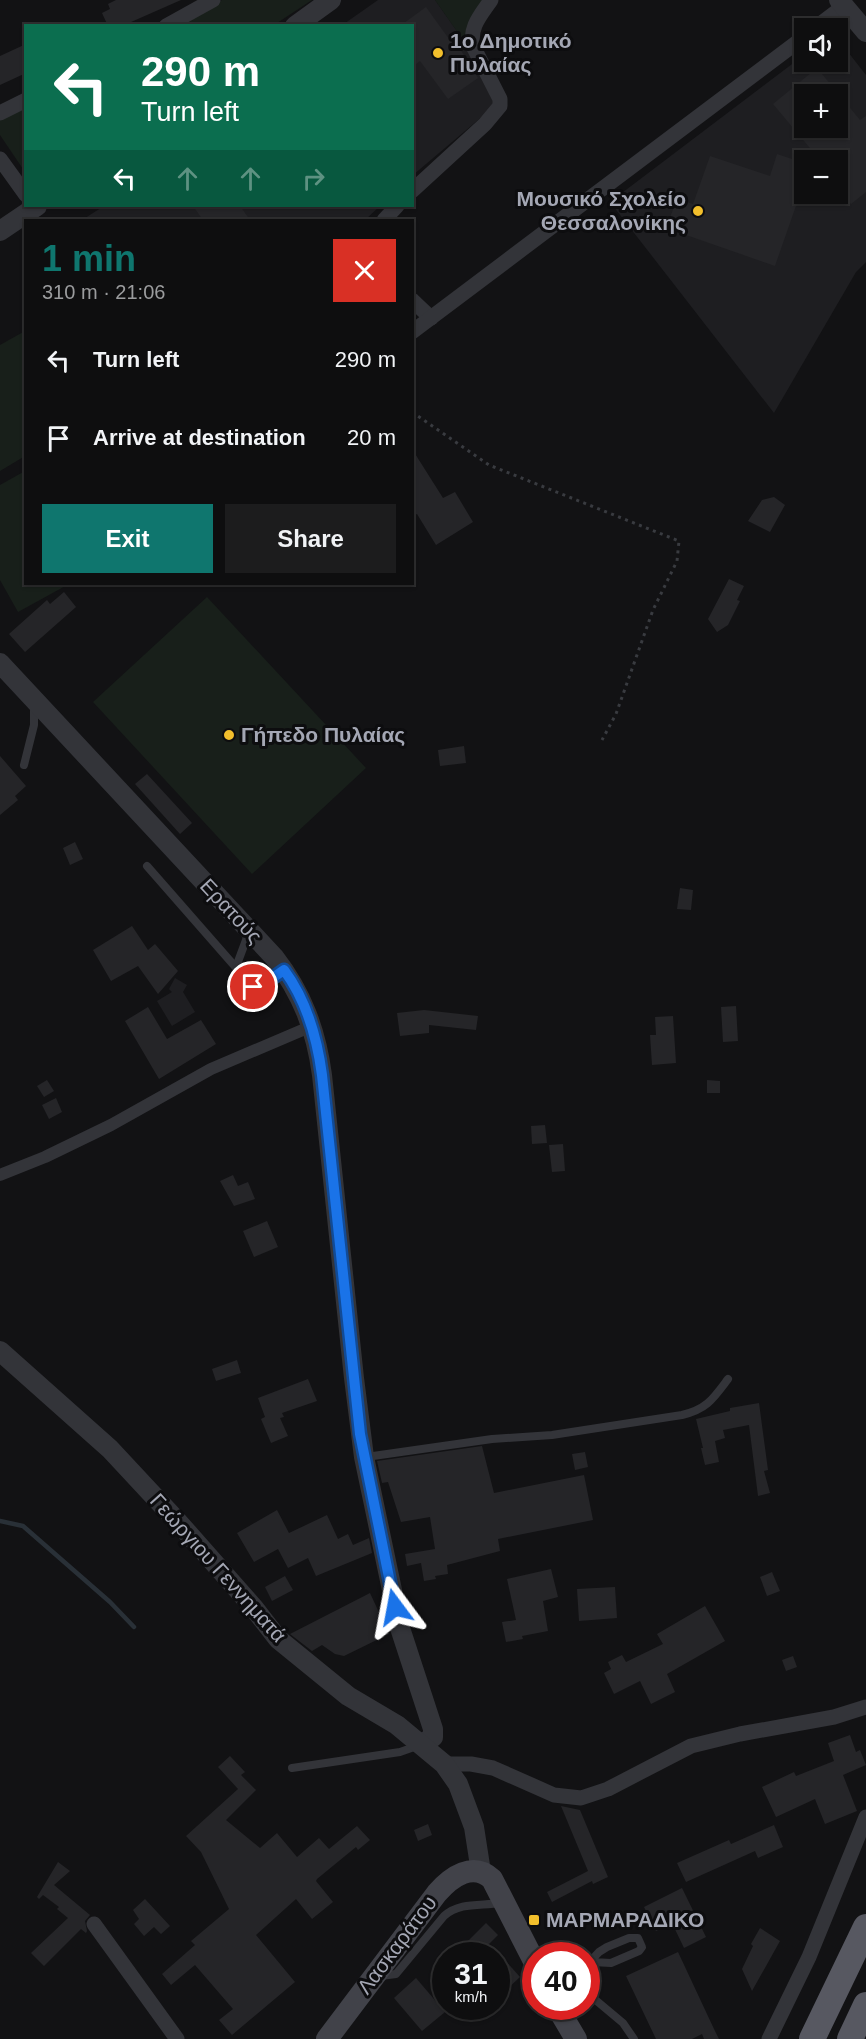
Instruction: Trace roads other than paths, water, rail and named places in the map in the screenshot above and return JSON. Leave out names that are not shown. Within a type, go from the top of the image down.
[{"type":"highway","points":[[812,2039],[866,1927]]},
{"type":"highway","points":[[850,2039],[866,2006]]},
{"type":"main road","points":[[481,1872],[492,1879],[524,1942]]},
{"type":"main road","name":"Λασκαράτου","points":[[327,2039],[447,1881],[464,1873],[481,1872]]},
{"type":"main road","points":[[565,2020],[576,2039]]},
{"type":"street","points":[[170,24],[213,0]]},
{"type":"street","points":[[298,24],[331,0]]},
{"type":"street","points":[[414,189],[485,124],[500,106],[500,99],[472,46],[471,37],[474,24],[491,0]]},
{"type":"street","points":[[825,18],[841,3],[866,32]]},
{"type":"street","points":[[414,331],[794,44]]},
{"type":"street","points":[[0,113],[24,101]]},
{"type":"street","points":[[0,159],[24,192]]},
{"type":"street","points":[[0,231],[27,207]]},
{"type":"street","points":[[385,219],[396,207]]},
{"type":"street","points":[[414,302],[431,318]]},
{"type":"street","name":"Ερατούς","points":[[0,663],[284,970],[296,987],[312,1026],[322,1075],[364,1457],[400,1628],[433,1729],[433,1737],[422,1744]]},
{"type":"street","points":[[0,1175],[45,1157],[111,1125],[211,1069],[312,1026]]},
{"type":"street","name":"Γεώργιου Γεννηματά","points":[[0,1350],[110,1449],[186,1531],[254,1608],[278,1639],[348,1696],[397,1725],[444,1764],[458,1784],[474,1827],[481,1872]]},
{"type":"street","points":[[444,1764],[471,1764],[493,1768],[554,1795],[581,1798],[608,1789],[691,1746],[740,1734],[834,1717],[866,1707]]},
{"type":"street","points":[[769,2039],[808,1957],[866,1817]]},
{"type":"street","points":[[94,1924],[177,2039]]},
{"type":"lane","points":[[24,765],[34,725],[34,700]]},
{"type":"lane","points":[[147,866],[255,988],[284,970]]},
{"type":"lane","points":[[236,967],[249,931]]},
{"type":"lane","points":[[364,1457],[492,1439],[552,1435],[682,1415],[695,1412],[705,1406],[728,1379]]},
{"type":"lane","points":[[292,1768],[400,1752],[422,1744]]},
{"type":"lane","points":[[374,1977],[396,1974],[451,1910],[461,1906],[504,1902]]},
{"type":"lane","points":[[629,1938],[638,1938],[642,1944],[639,1951],[612,1963],[590,1964],[599,1952],[629,1938]]},
{"type":"lane","points":[[600,2004],[623,2023],[634,2039]]},
{"type":"waterway","points":[[0,1521],[23,1526],[110,1602],[134,1627]]},
{"type":"place","name":"1ο Δημοτικό Πυλαίας","points":[[438,53]]},
{"type":"place","name":"Μουσικό Σχολείο Θεσσαλονίκης","points":[[698,211]]},
{"type":"place","name":"Γήπεδο Πυλαίας","points":[[229,735]]},
{"type":"place","name":"ΜΑΡΜΑΡΑΔΙΚΟ","points":[[534,1920]]}]
